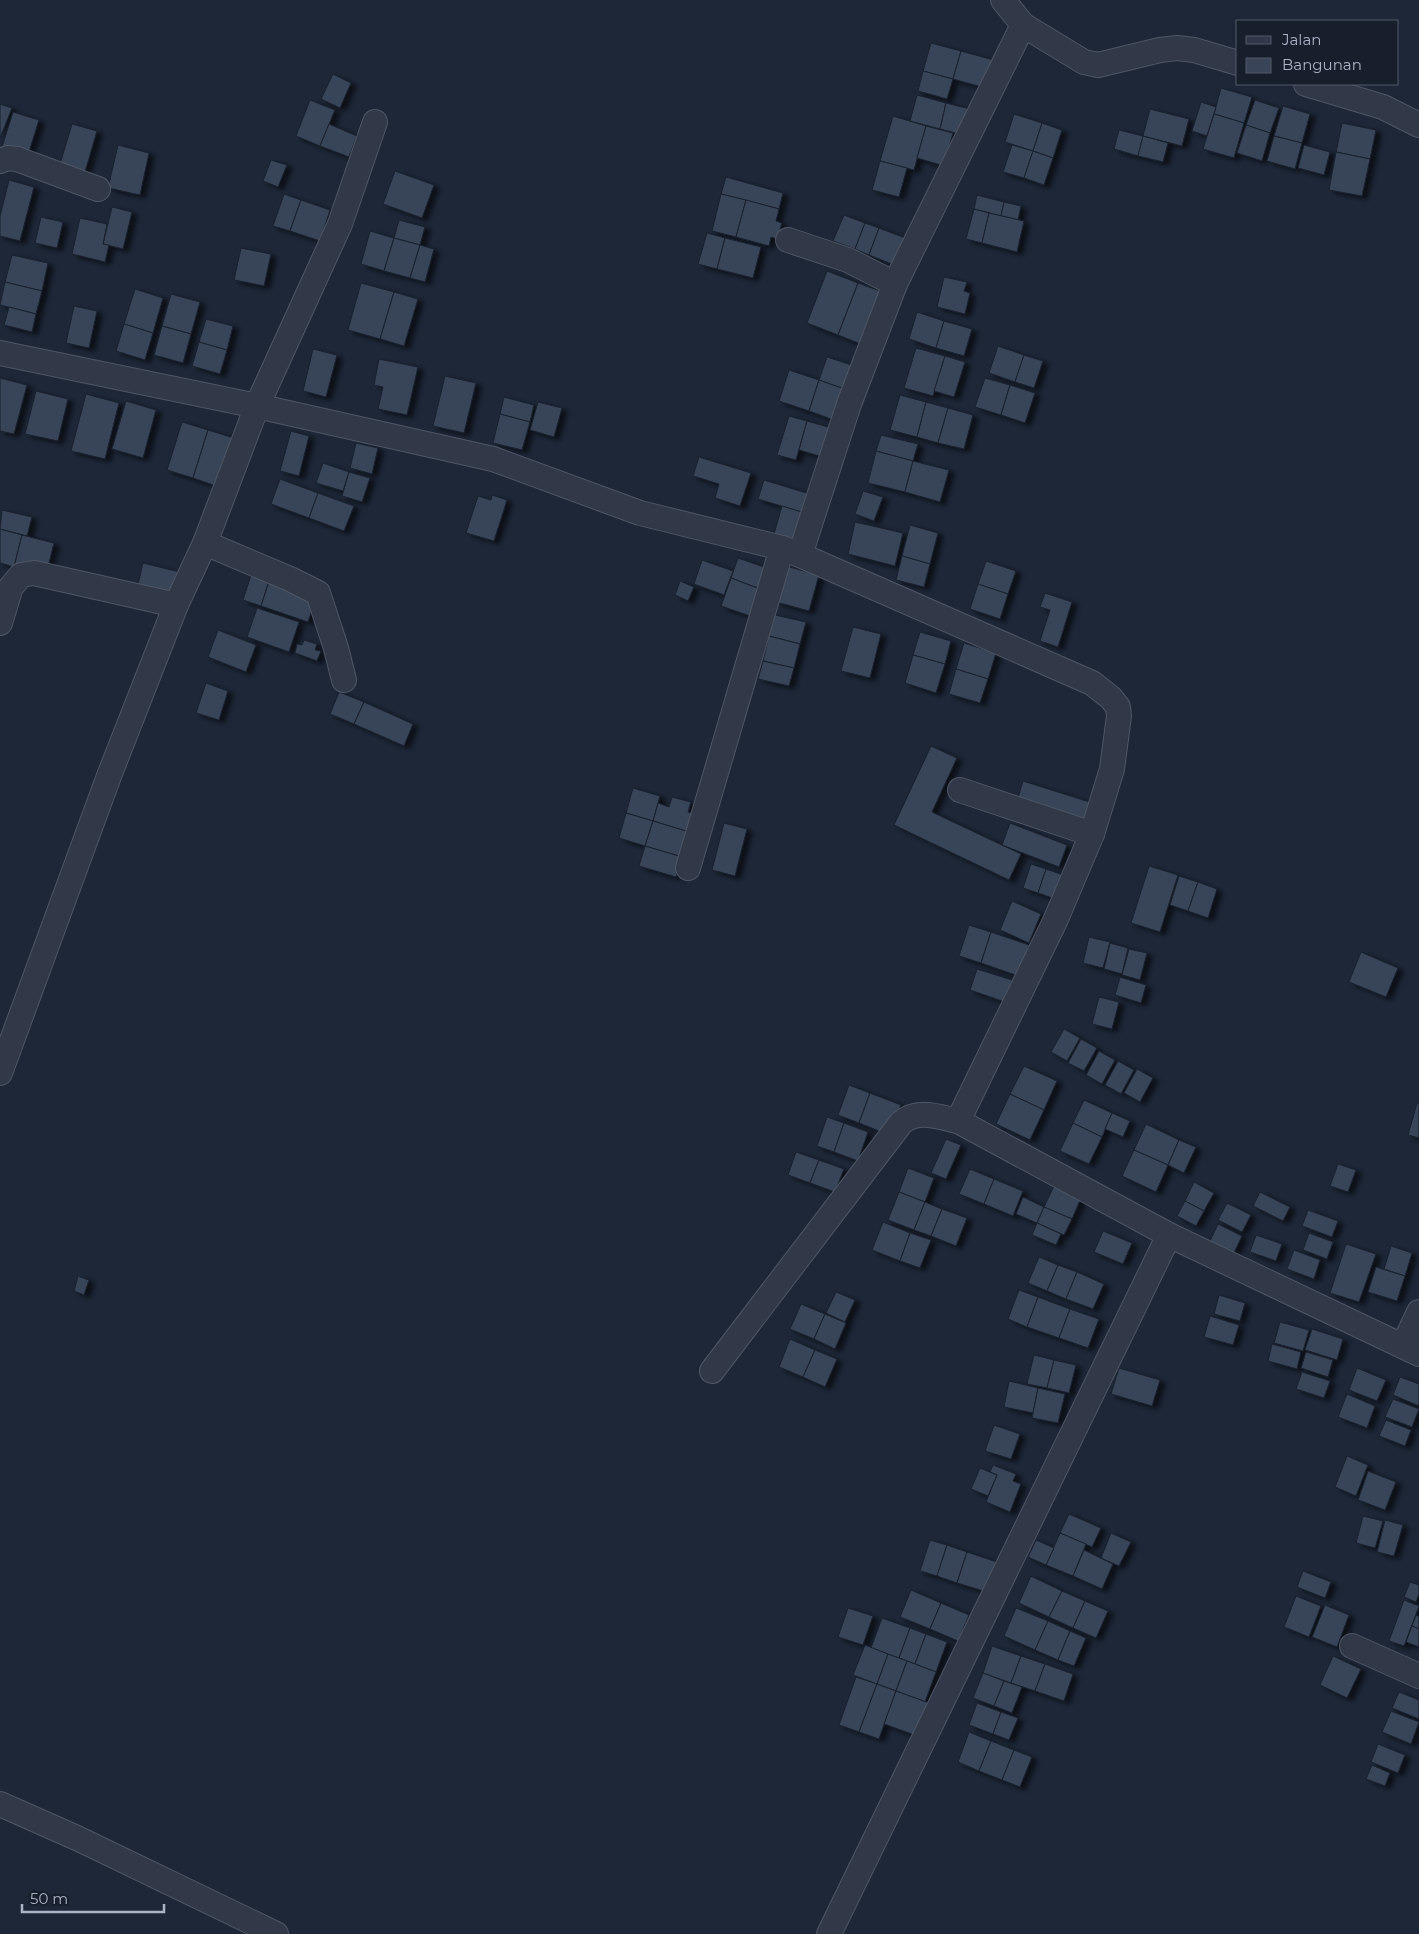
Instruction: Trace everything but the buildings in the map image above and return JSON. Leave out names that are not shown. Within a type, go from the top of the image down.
[{"type":"street","points":[[1003,0],[1023,25],[1084,62],[1098,65],[1160,50],[1177,48],[1194,50],[1236,62]]},
{"type":"street","points":[[688,868],[791,551],[895,284],[1023,25]]},
{"type":"street","points":[[1309,85],[1383,107],[1419,125]]},
{"type":"street","points":[[0,1073],[109,776],[176,605],[205,544],[257,406],[340,224],[374,122]]},
{"type":"street","points":[[0,161],[8,158],[18,159],[98,189]]},
{"type":"street","points":[[788,240],[848,260],[895,284]]},
{"type":"street","points":[[0,354],[257,406],[493,459],[640,513],[791,551],[1092,683],[1112,698],[1118,707],[1119,716],[1112,769],[1092,834],[1056,919],[958,1121]]},
{"type":"street","points":[[205,544],[290,578],[318,593],[344,680]]},
{"type":"street","points":[[0,623],[11,587],[21,575],[34,573],[176,605]]},
{"type":"street","points":[[960,790],[1092,834]]},
{"type":"street","points":[[712,1371],[902,1122],[909,1116],[920,1114],[958,1121],[1169,1235],[1411,1350],[1419,1312]]},
{"type":"street","points":[[829,1934],[1169,1235]]},
{"type":"street","points":[[1352,1646],[1419,1676]]},
{"type":"street","points":[[0,1804],[79,1839],[276,1934]]}]
